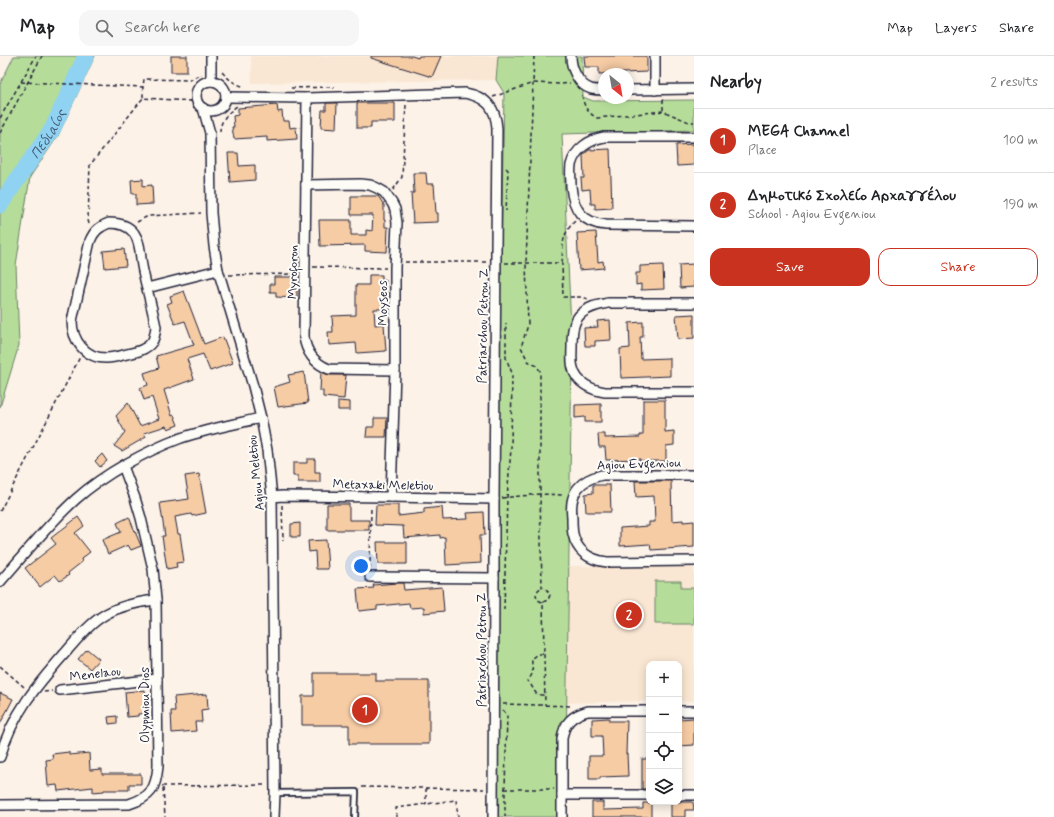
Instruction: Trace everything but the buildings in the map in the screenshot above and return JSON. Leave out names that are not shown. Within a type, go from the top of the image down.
[{"type":"street","points":[[211,56],[211,78],[208,82],[201,85],[193,100],[198,103],[204,112],[219,108],[224,103],[226,97],[222,86],[211,78]]},
{"type":"street","points":[[571,56],[571,64],[581,82],[590,89],[598,90]]},
{"type":"street","points":[[655,56],[659,90]]},
{"type":"street","points":[[634,90],[694,89]]},
{"type":"street","name":"Patriarchou Petrou Z","points":[[226,97],[307,98],[465,93],[474,95],[484,100],[493,111],[497,129],[493,817]]},
{"type":"street","name":"Myroforon","points":[[307,98],[305,343],[312,357],[322,366],[329,369],[395,370]]},
{"type":"street","name":"Agiou Meletiou","points":[[210,133],[219,108]]},
{"type":"street","name":"Agiou Meletiou","points":[[204,112],[210,133],[211,213],[214,246],[219,274],[253,386],[261,418],[267,450],[272,498],[274,817]]},
{"type":"street","points":[[694,137],[597,138],[582,146],[574,157],[570,175],[572,197],[575,204],[581,215],[593,223],[606,225],[694,226]]},
{"type":"street","points":[[306,185],[360,184],[377,188],[388,196]]},
{"type":"street","name":"Moyseos","points":[[388,196],[392,203],[397,223],[395,265],[395,370],[391,496]]},
{"type":"street","points":[[109,223],[120,224],[128,228],[138,240],[142,266],[156,327],[155,336],[149,345],[139,351],[114,358],[96,357],[83,350],[74,335],[72,327],[86,255],[93,234],[102,226],[109,223]]},
{"type":"street","points":[[147,288],[219,274]]},
{"type":"street","points":[[694,303],[608,303],[598,305],[591,307],[582,313],[574,325],[572,335],[572,367],[583,383],[593,389],[605,392],[694,392]]},
{"type":"street","points":[[0,582],[38,538],[73,502],[102,479],[145,454],[182,438],[261,418]]},
{"type":"street","name":"Olypmiou Dios","points":[[123,466],[135,498],[147,544],[156,600],[157,776],[159,786]]},
{"type":"street","name":"Agiou Evgeniou","points":[[574,495],[578,488],[585,482],[592,477],[602,475],[694,475]]},
{"type":"street","points":[[574,495],[571,508],[575,540],[582,550],[592,558],[598,561],[607,562],[694,561]]},
{"type":"street","name":"Metaxaki Meletiou","points":[[272,498],[282,496],[391,496],[494,499]]},
{"type":"street","points":[[370,577],[494,578]]},
{"type":"street","points":[[0,757],[9,732],[19,711],[31,693],[84,632],[106,614],[136,602],[156,600]]},
{"type":"street","name":"Menelaou","points":[[60,690],[157,679]]},
{"type":"street","points":[[562,817],[563,733],[568,722],[575,716],[588,711],[646,711]]},
{"type":"street","points":[[682,711],[694,711]]},
{"type":"street","points":[[0,805],[129,804],[138,802],[159,786]]},
{"type":"street","points":[[562,792],[646,795]]},
{"type":"street","points":[[682,795],[694,795]]},
{"type":"lane","points":[[275,789],[356,792],[355,817]]},
{"type":"path","points":[[0,118],[36,56]]},
{"type":"path","points":[[0,134],[42,56]]},
{"type":"path","points":[[534,56],[526,263],[528,325],[521,347],[528,362],[537,366],[540,371],[542,588]]},
{"type":"path","points":[[222,72],[229,80],[237,85],[247,88]]},
{"type":"path","points":[[93,234],[88,220],[90,166],[144,98],[144,79],[190,80],[197,76],[211,78]]},
{"type":"path","points":[[21,82],[143,87]]},
{"type":"path","points":[[495,101],[492,97],[533,83],[561,84],[581,82],[584,105],[589,114],[597,118],[663,111],[689,122],[694,122]]},
{"type":"path","points":[[286,88],[341,87]]},
{"type":"path","points":[[659,90],[663,111]]},
{"type":"path","points":[[388,196],[402,177],[407,95]]},
{"type":"path","points":[[144,98],[193,100],[195,110],[204,112]]},
{"type":"path","points":[[504,166],[508,170],[506,216]]},
{"type":"path","points":[[128,228],[148,216],[211,213]]},
{"type":"path","points":[[581,215],[568,227],[563,239],[563,297],[583,297],[598,305]]},
{"type":"path","points":[[219,274],[225,277],[229,275],[395,265],[496,262],[562,263]]},
{"type":"path","points":[[504,616],[507,498],[511,448],[512,373],[506,358],[505,318]]},
{"type":"path","points":[[0,511],[83,350]]},
{"type":"path","points":[[494,499],[540,494],[574,495]]},
{"type":"path","points":[[370,577],[371,497]]},
{"type":"path","points":[[542,588],[538,590],[536,596],[538,600],[543,602]]},
{"type":"path","points":[[542,588],[548,590],[550,595],[548,600],[543,602]]},
{"type":"path","points":[[543,602],[545,705]]},
{"type":"path","points":[[544,654],[538,654],[532,659],[532,676],[526,681],[531,684],[534,692],[538,695],[545,695]]},
{"type":"path","points":[[505,817],[507,715],[501,708],[501,704],[579,707],[588,711]]},
{"type":"path","points":[[165,817],[159,786],[275,789]]},
{"type":"path","points":[[361,787],[505,789],[562,792]]},
{"type":"path","points":[[426,788],[426,804]]},
{"type":"path","points":[[397,817],[396,808],[456,800],[458,817]]},
{"type":"shaded area","points":[[251,56],[498,56],[496,80],[252,83]]},
{"type":"shaded area","points":[[565,566],[694,566],[694,701],[682,701],[682,661],[646,661],[646,701],[564,703]]},
{"type":"green space","points":[[14,56],[95,56],[58,136],[30,177],[16,265],[19,345],[0,407],[0,84]]},
{"type":"green space","points":[[498,56],[582,56],[583,97],[593,101],[598,101],[598,104],[634,104],[634,101],[694,100],[694,130],[562,134],[572,349],[565,817],[491,817],[504,93],[496,80]]},
{"type":"green space","points":[[655,581],[681,581],[681,588],[694,588],[694,624],[655,624]]},
{"type":"waterway","name":"Πεδιαίος","points":[[0,205],[52,130],[86,56]]},
{"type":"place","name":"Δημοτικό Σχολείο Αρχαγγέλου","points":[[629,615]]},
{"type":"place","name":"MEGA Channel","points":[[365,710]]}]
